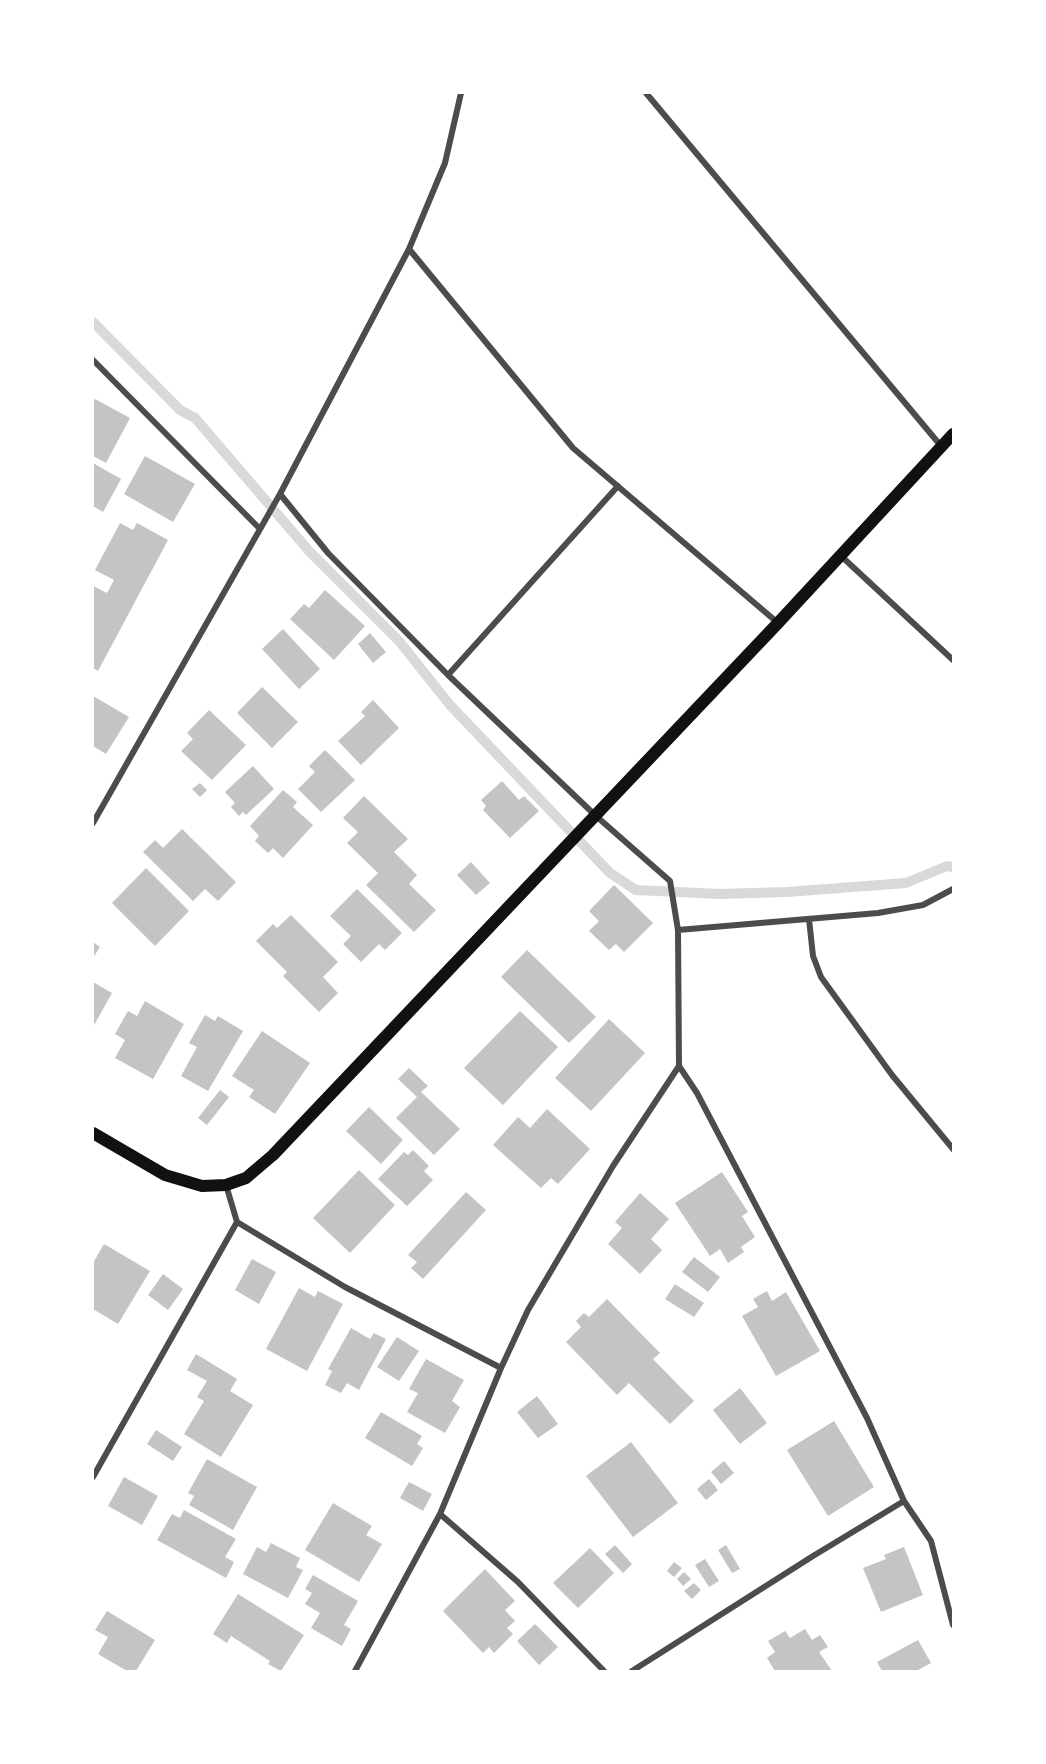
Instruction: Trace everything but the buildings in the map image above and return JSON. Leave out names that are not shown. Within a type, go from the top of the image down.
[{"type":"main road","points":[[93,1133],[165,1175],[202,1186],[226,1185],[246,1178],[273,1155],[596,816],[953,434]]},
{"type":"street","points":[[93,823],[280,494],[409,249],[445,163],[461,93]]},
{"type":"street","points":[[646,93],[942,446]]},
{"type":"street","points":[[409,249],[573,448],[778,623]]},
{"type":"street","points":[[93,360],[260,529]]},
{"type":"street","points":[[448,675],[618,486]]},
{"type":"street","points":[[280,494],[328,553],[448,675],[596,816],[670,881],[678,930],[679,1066],[697,1093],[867,1418],[904,1501],[930,1541],[953,1625]]},
{"type":"street","points":[[840,555],[953,660]]},
{"type":"street","points":[[678,930],[878,913],[923,905],[953,890]]},
{"type":"street","points":[[809,919],[813,956],[821,977],[892,1075],[953,1149]]},
{"type":"street","points":[[355,1671],[440,1514],[501,1368],[551,1267],[613,1166],[679,1066]]},
{"type":"street","points":[[226,1185],[237,1222],[345,1287],[501,1368]]},
{"type":"street","points":[[93,1477],[237,1222]]},
{"type":"street","points":[[632,1671],[904,1501]]},
{"type":"street","points":[[440,1514],[518,1582],[604,1671]]},
{"type":"waterway","points":[[93,322],[180,410],[195,418],[309,551],[399,641],[450,705],[610,873],[636,890],[720,894],[787,892],[906,883],[947,866],[953,867]]}]
